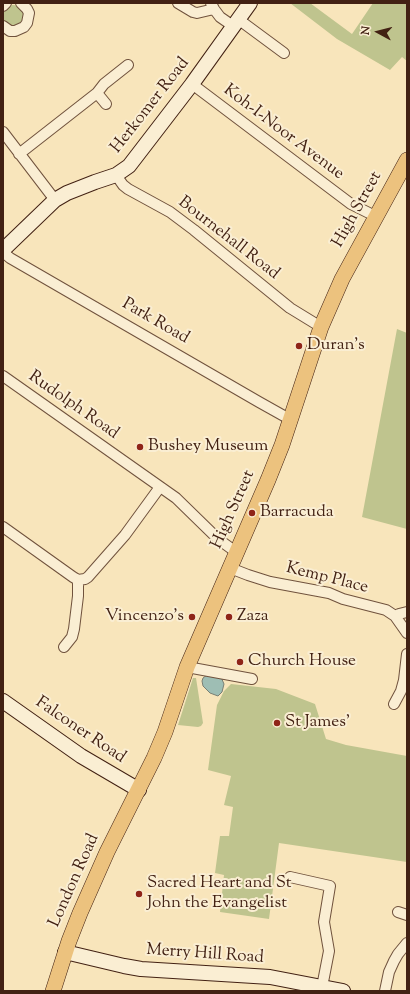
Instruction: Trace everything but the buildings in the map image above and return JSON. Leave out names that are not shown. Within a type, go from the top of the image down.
[{"type":"main road","name":"High Street","points":[[138,790],[165,732],[187,667],[268,480],[291,418],[321,327],[342,279],[407,160]]},
{"type":"main road","name":"London Road","points":[[53,991],[65,952],[80,913],[107,852],[138,790]]},
{"type":"street","points":[[3,6],[6,3]]},
{"type":"street","points":[[3,26],[10,31],[15,31],[24,27],[27,23],[29,13],[21,3]]},
{"type":"street","points":[[178,3],[197,13],[212,6],[220,17],[236,23],[284,53]]},
{"type":"street","name":"Herkomer Road","points":[[3,251],[55,200],[67,193],[116,175],[129,166],[192,84],[250,3]]},
{"type":"street","points":[[19,154],[97,93],[104,84],[128,65]]},
{"type":"street","name":"Koh-I-Noor Avenue","points":[[192,84],[346,200],[377,217]]},
{"type":"street","points":[[97,93],[106,104]]},
{"type":"street","points":[[3,132],[55,200]]},
{"type":"street","name":"Bournehall Road","points":[[116,175],[128,189],[170,212],[290,308],[321,327]]},
{"type":"street","name":"Park Road","points":[[3,251],[10,258],[259,402],[284,416],[291,418]]},
{"type":"street","name":"Rudolph Road","points":[[3,376],[176,498],[218,539],[236,552]]},
{"type":"street","points":[[3,527],[78,580],[82,580],[88,577],[126,535],[160,487]]},
{"type":"street","name":"Kemp Place","points":[[230,568],[270,582],[329,593],[343,599],[386,610],[395,616],[407,633]]},
{"type":"street","points":[[64,647],[72,637],[74,629],[78,596],[78,580]]},
{"type":"street","points":[[395,616],[407,612]]},
{"type":"street","points":[[394,704],[401,692],[407,654]]},
{"type":"street","points":[[187,667],[252,678]]},
{"type":"street","name":"Falconer Road","points":[[3,701],[81,756],[138,790]]},
{"type":"street","points":[[290,877],[330,886],[324,922],[329,951],[322,987]]},
{"type":"street","points":[[385,991],[394,961],[407,943]]},
{"type":"street","name":"Merry Hill Road","points":[[65,952],[141,969],[270,977],[342,991]]},
{"type":"green space","points":[[290,3],[310,3],[352,34],[373,3],[407,3],[407,61],[402,57],[390,70],[337,39]]},
{"type":"green space","points":[[13,5],[21,8],[24,16],[21,24],[13,27],[5,24],[2,16],[5,8]]},
{"type":"green space","points":[[397,329],[407,333],[407,529],[362,517]]},
{"type":"green space","points":[[193,678],[196,678],[203,723],[198,727],[178,725]]},
{"type":"green space","points":[[231,684],[276,689],[315,704],[326,739],[346,745],[407,756],[407,862],[279,843],[269,919],[220,912],[224,875],[215,873],[220,836],[229,836],[233,807],[224,805],[231,776],[208,770],[217,705],[224,691]]},
{"type":"water","points":[[207,675],[221,677],[224,684],[222,692],[218,696],[210,693],[203,686],[203,678]]},
{"type":"place","name":"Duran's","points":[[299,346]]},
{"type":"place","name":"Bushey Museum","points":[[140,447]]},
{"type":"place","name":"Barracuda","points":[[252,513]]},
{"type":"place","name":"Vincenzo's","points":[[192,617]]},
{"type":"place","name":"Zaza","points":[[229,617]]},
{"type":"place","name":"Church House","points":[[240,662]]},
{"type":"place","name":"St James'","points":[[277,723]]},
{"type":"place","name":"Sacred Heart and St John the Evangelist","points":[[139,894]]}]
